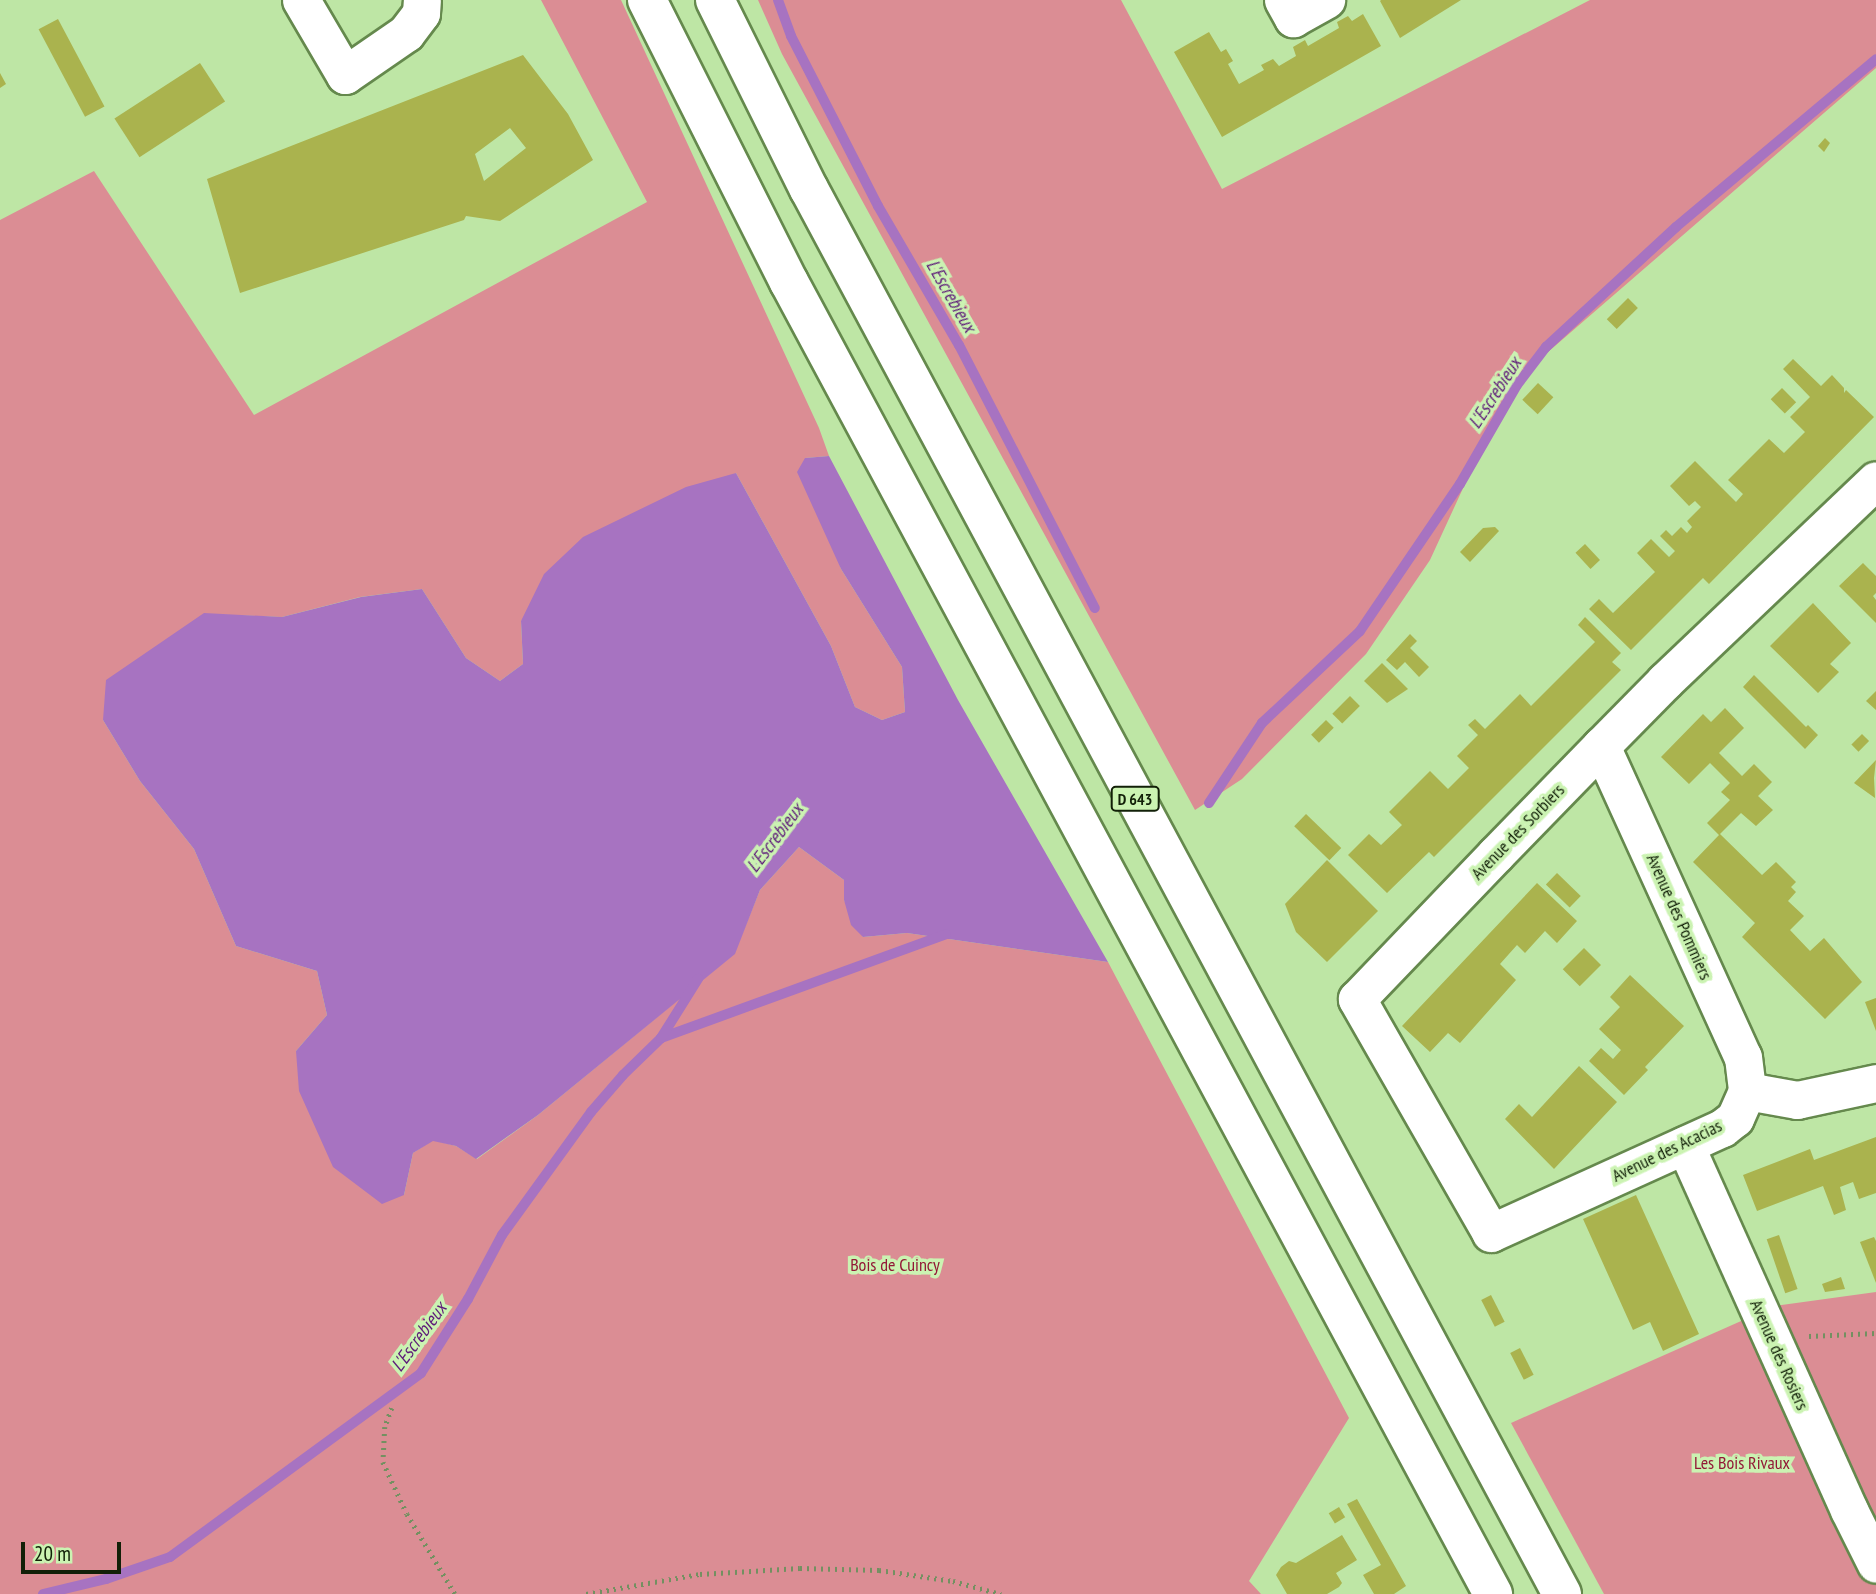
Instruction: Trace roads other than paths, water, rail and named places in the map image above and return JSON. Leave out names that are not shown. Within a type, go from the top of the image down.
[{"type":"highway","points":[[647,0],[789,282],[1493,1594]]},
{"type":"highway","name":"D 643","points":[[715,0],[808,189],[1562,1594]]},
{"type":"street","points":[[301,0],[345,75],[406,33],[421,13],[422,0]]},
{"type":"street","points":[[1283,0],[1293,18],[1326,0]]},
{"type":"street","name":"Avenue des Sorbiers","points":[[1491,1233],[1357,999],[1665,681],[1876,480]]},
{"type":"street","name":"Avenue des Pommiers","points":[[1601,746],[1742,1057],[1747,1091]]},
{"type":"street","points":[[1747,1091],[1797,1100],[1876,1083]]},
{"type":"street","name":"Avenue des Acacias","points":[[1491,1233],[1722,1128],[1735,1118],[1747,1091]]},
{"type":"street","name":"Avenue des Rosiers","points":[[1685,1145],[1876,1564]]},
{"type":"water","points":[[829,456],[958,700],[1108,962],[907,933],[863,937],[851,925],[844,900],[844,880],[799,847],[760,890],[735,954],[538,1115],[476,1159],[456,1146],[433,1141],[413,1153],[404,1195],[382,1204],[333,1167],[299,1091],[296,1051],[327,1015],[317,971],[236,946],[194,849],[140,781],[103,720],[106,680],[204,613],[282,617],[361,597],[422,589],[466,658],[500,681],[523,664],[521,621],[544,574],[583,537],[686,487],[736,473],[831,646],[855,707],[882,720],[905,712],[902,667],[841,569],[797,472],[805,458]]},
{"type":"waterway","name":"L'Escrebieux","points":[[778,0],[791,36],[878,206],[959,345],[1095,608]]},
{"type":"waterway","name":"L'Escrebieux","points":[[1209,803],[1262,723],[1360,631],[1460,484],[1517,385],[1546,347],[1676,227],[1876,59]]},
{"type":"waterway","name":"L'Escrebieux","points":[[661,1038],[946,934]]},
{"type":"waterway","name":"L'Escrebieux","points":[[43,1594],[106,1579],[170,1557],[421,1373],[468,1299],[502,1235],[591,1112],[623,1075],[661,1038],[698,979]]},
{"type":"park label","name":"Bois de Cuincy","points":[[895,1265]]},
{"type":"park label","name":"Les Bois Rivaux","points":[[1742,1463]]}]
